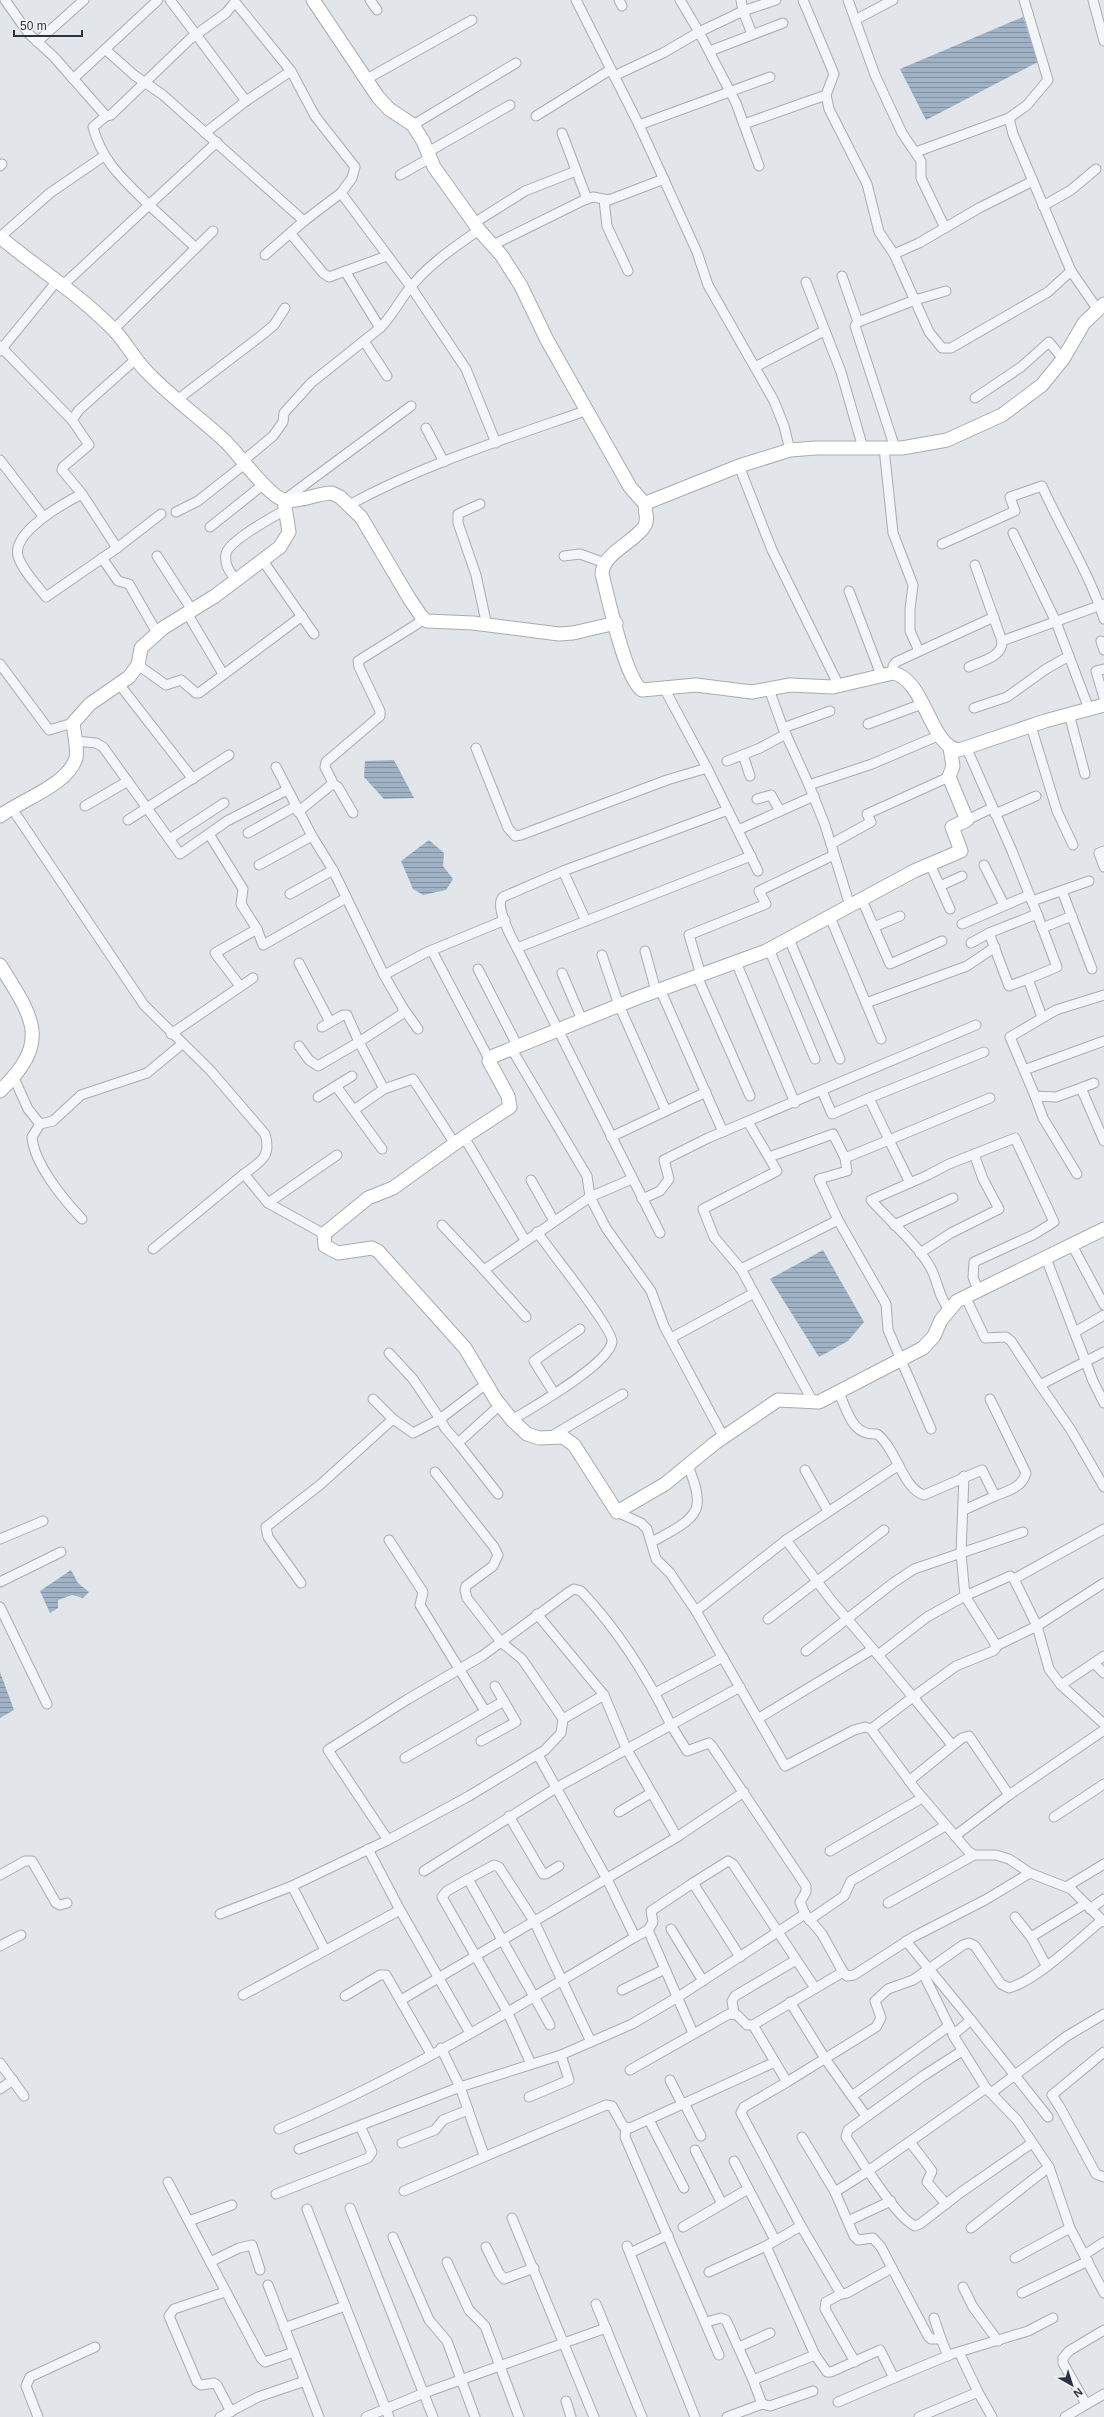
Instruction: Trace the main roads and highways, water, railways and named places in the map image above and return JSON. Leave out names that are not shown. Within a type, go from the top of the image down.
[{"type":"water","points":[[1023,17],[1038,62],[926,120],[900,69]]},
{"type":"water","points":[[394,760],[414,798],[384,799],[364,777],[365,761]]},
{"type":"water","points":[[429,840],[444,853],[443,866],[453,879],[446,890],[423,895],[413,889],[401,861]]},
{"type":"water","points":[[823,1250],[864,1322],[848,1341],[819,1357],[770,1279]]},
{"type":"water","points":[[71,1570],[78,1583],[89,1592],[83,1598],[72,1595],[58,1600],[58,1608],[50,1613],[40,1591]]},
{"type":"water","points":[[0,1672],[14,1710],[0,1718]]}]
